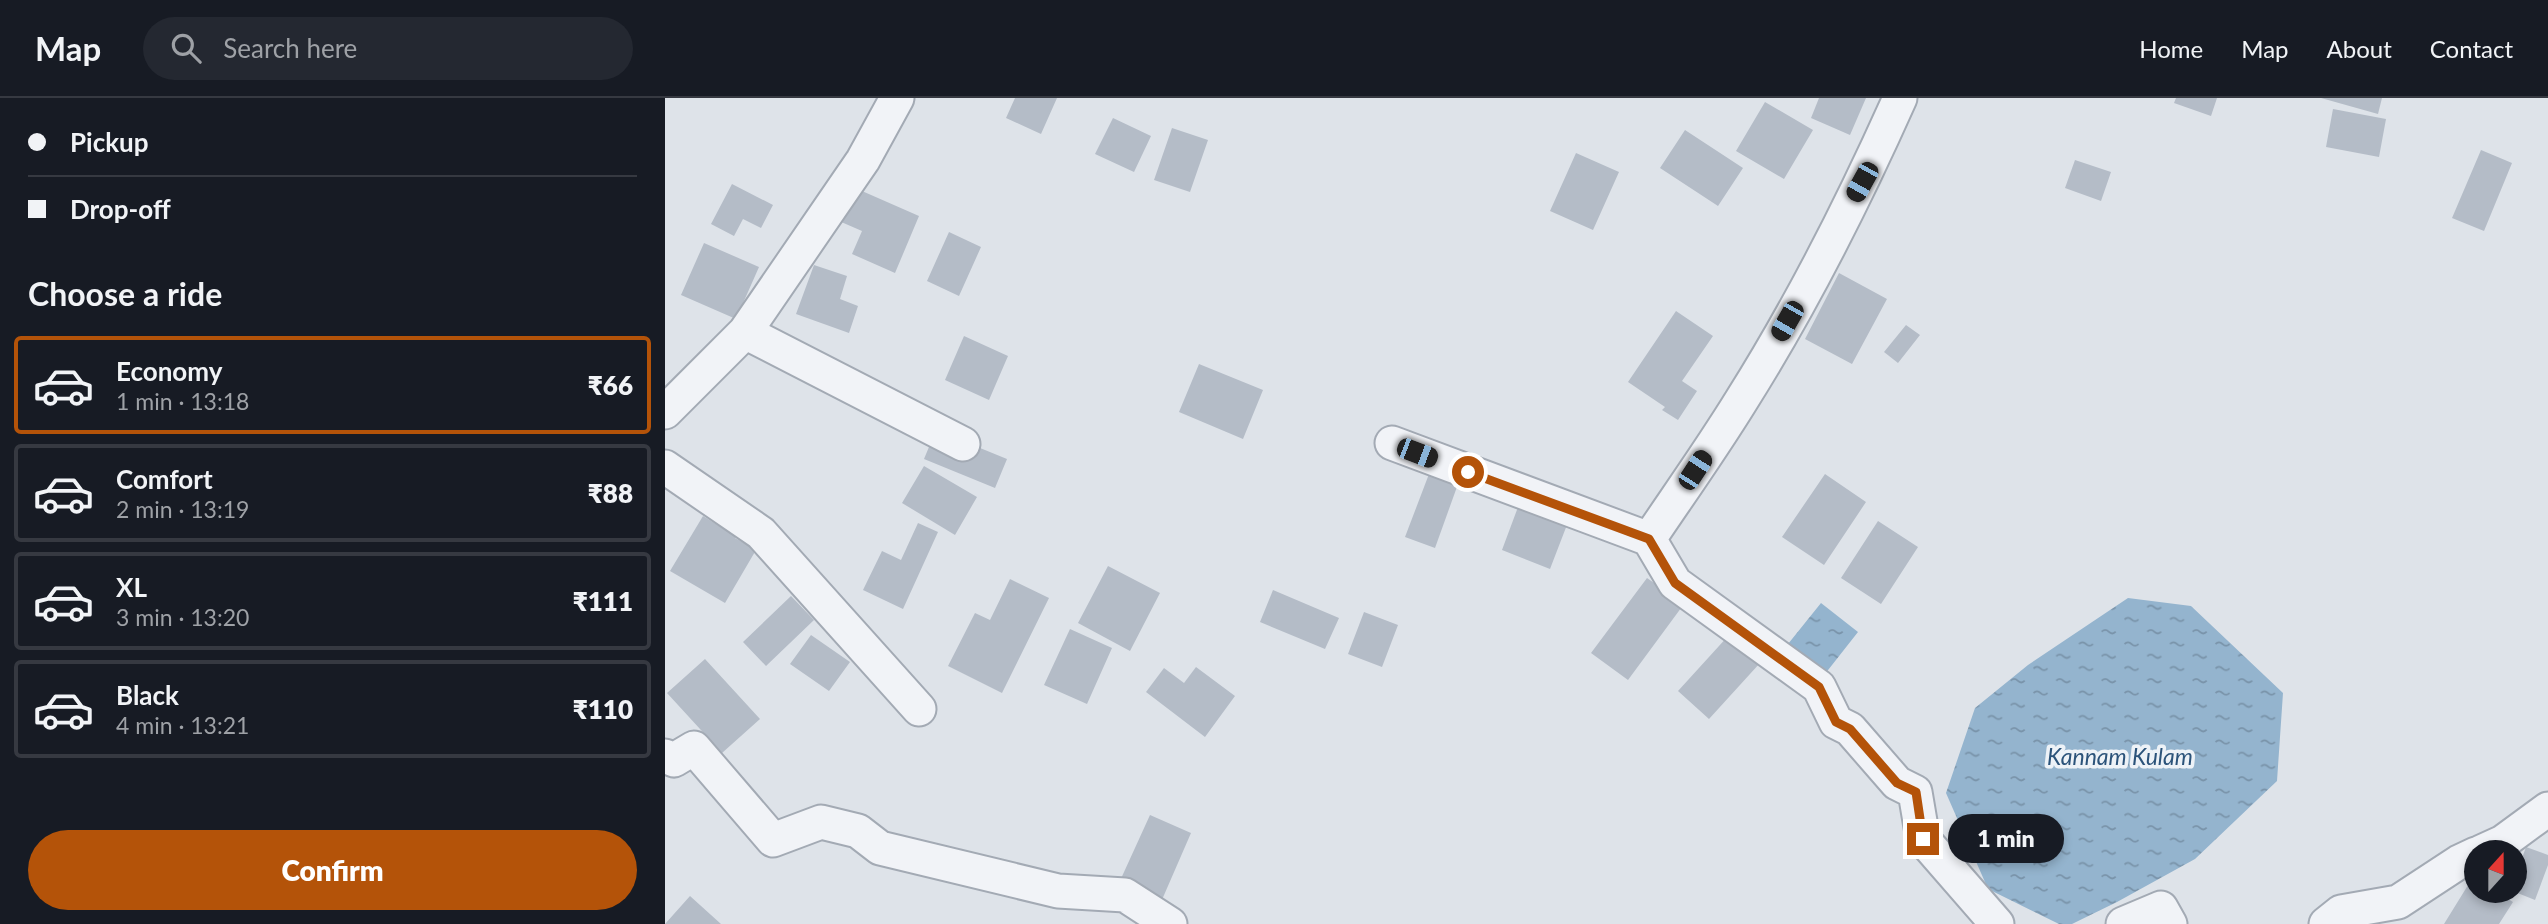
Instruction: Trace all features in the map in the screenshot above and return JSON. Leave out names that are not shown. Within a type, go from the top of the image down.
[{"type":"street","points":[[665,412],[745,332],[863,160],[897,98]]},
{"type":"street","points":[[1649,539],[1742,400],[1787,321],[1862,182],[1900,98]]},
{"type":"street","points":[[745,332],[963,444]]},
{"type":"street","points":[[1392,443],[1649,539],[1675,583],[1819,687],[1836,722],[1850,729],[1897,783],[1916,792],[1923,839],[1997,924]]},
{"type":"street","points":[[665,467],[761,533],[919,709]]},
{"type":"street","points":[[665,756],[674,760],[694,748],[773,840],[821,822],[857,831],[880,848],[1058,891],[1125,895],[1170,924]]},
{"type":"street","points":[[2506,840],[2548,809]]},
{"type":"street","points":[[2326,924],[2341,912],[2398,902],[2464,860]]},
{"type":"street","points":[[2123,924],[2161,908],[2171,924]]},
{"type":"water","name":"Kannam Kulam","points":[[2128,598],[2191,606],[2283,693],[2277,781],[2195,859],[2072,924],[2059,924],[1988,889],[1946,793],[1975,708],[2028,665]]},
{"type":"water","points":[[1821,603],[1858,632],[1821,679],[1784,649]]},
{"type":"building","points":[[1015,98],[1057,98],[1041,134],[1006,118]]},
{"type":"building","points":[[1819,98],[1866,98],[1850,135],[1811,118]]},
{"type":"building","points":[[2176,98],[2217,98],[2211,116],[2174,103]]},
{"type":"building","points":[[2321,98],[2382,98],[2378,114]]},
{"type":"building","points":[[1765,102],[1813,130],[1784,179],[1736,151]]},
{"type":"building","points":[[2333,109],[2386,119],[2379,157],[2326,147]]},
{"type":"building","points":[[1113,118],[1151,136],[1134,172],[1095,154]]},
{"type":"building","points":[[1172,128],[1208,140],[1190,192],[1154,180]]},
{"type":"building","points":[[1685,130],[1743,168],[1718,206],[1660,168]]},
{"type":"building","points":[[2481,150],[2512,163],[2484,231],[2452,218]]},
{"type":"building","points":[[1576,153],[1619,172],[1593,230],[1550,211]]},
{"type":"building","points":[[2075,160],[2111,172],[2101,201],[2065,188]]},
{"type":"building","points":[[732,184],[773,205],[761,228],[743,219],[734,236],[711,224]]},
{"type":"building","points":[[846,184],[919,216],[895,273],[852,254],[862,231],[832,218]]},
{"type":"building","points":[[949,232],[981,247],[959,296],[927,281]]},
{"type":"building","points":[[704,243],[759,267],[736,319],[681,295]]},
{"type":"building","points":[[814,265],[847,276],[840,299],[858,306],[849,333],[796,314]]},
{"type":"building","points":[[1839,273],[1887,299],[1852,364],[1805,339]]},
{"type":"building","points":[[1676,311],[1713,336],[1682,381],[1697,391],[1678,420],[1662,410],[1665,407],[1628,382]]},
{"type":"building","points":[[1906,325],[1920,335],[1898,363],[1884,352]]},
{"type":"building","points":[[964,336],[1008,356],[989,400],[945,380]]},
{"type":"building","points":[[1199,364],[1263,390],[1243,439],[1179,412]]},
{"type":"building","points":[[936,430],[1007,459],[995,488],[924,459]]},
{"type":"building","points":[[924,466],[977,497],[955,535],[902,503]]},
{"type":"building","points":[[1429,474],[1458,484],[1435,548],[1405,537]]},
{"type":"building","points":[[1825,474],[1866,502],[1824,565],[1782,537]]},
{"type":"building","points":[[1521,499],[1570,517],[1550,569],[1502,550]]},
{"type":"building","points":[[729,510],[745,520],[735,538],[756,550],[725,603],[670,571],[703,516],[719,526]]},
{"type":"building","points":[[1878,521],[1918,547],[1881,604],[1841,578]]},
{"type":"building","points":[[918,523],[938,532],[903,609],[863,590],[882,551],[901,560]]},
{"type":"building","points":[[1108,566],[1160,593],[1130,651],[1078,623]]},
{"type":"building","points":[[1647,578],[1684,604],[1628,680],[1591,653]]},
{"type":"building","points":[[1010,579],[1049,598],[1002,693],[948,666],[975,613],[990,620]]},
{"type":"building","points":[[1273,590],[1339,618],[1325,649],[1260,622]]},
{"type":"building","points":[[791,596],[814,620],[766,666],[743,642]]},
{"type":"building","points":[[1364,612],[1398,625],[1382,667],[1348,654]]},
{"type":"building","points":[[1070,629],[1112,648],[1087,704],[1044,685]]},
{"type":"building","points":[[811,635],[850,662],[829,691],[790,664]]},
{"type":"building","points":[[1729,635],[1760,663],[1709,719],[1678,691]]},
{"type":"building","points":[[705,659],[760,719],[722,753],[667,693]]},
{"type":"building","points":[[1196,667],[1235,696],[1205,737],[1146,692],[1164,668],[1184,683]]},
{"type":"building","points":[[1150,815],[1191,833],[1161,902],[1119,883]]},
{"type":"building","points":[[2527,847],[2548,855],[2548,865],[2535,900],[2527,897]]},
{"type":"building","points":[[2464,892],[2464,903],[2512,903],[2499,924],[2444,924]]},
{"type":"building","points":[[690,896],[721,924],[665,924]]},
{"type":"route","points":[[1468,472],[1649,539],[1675,583],[1819,687],[1836,722],[1850,729],[1897,783],[1916,792],[1923,839]]}]
